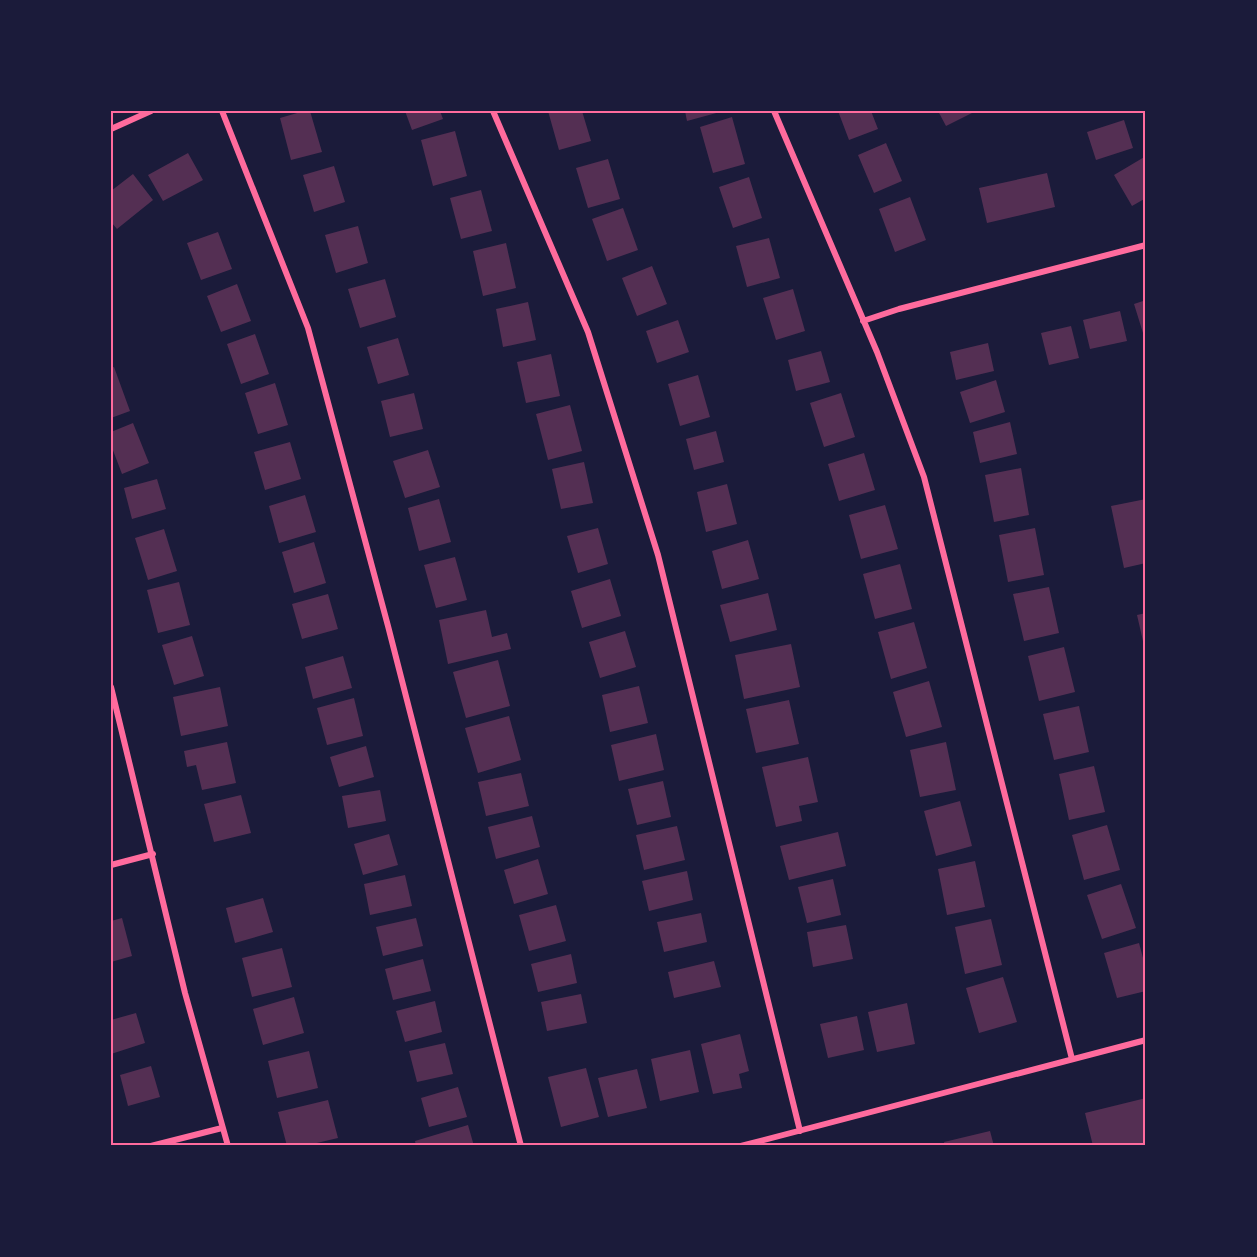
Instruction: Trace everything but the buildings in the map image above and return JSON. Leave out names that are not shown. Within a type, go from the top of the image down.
[{"type":"street","points":[[111,129],[151,111]]},
{"type":"street","points":[[222,111],[308,328],[388,626],[521,1146]]},
{"type":"street","points":[[494,111],[588,332],[658,555],[800,1131]]},
{"type":"street","points":[[774,111],[863,321],[924,477],[1072,1059]]},
{"type":"street","points":[[863,321],[899,309],[1146,244]]},
{"type":"street","points":[[111,687],[185,993],[228,1146]]},
{"type":"street","points":[[111,865],[153,854]]},
{"type":"street","points":[[741,1146],[1146,1040]]},
{"type":"street","points":[[151,1146],[222,1128]]}]
